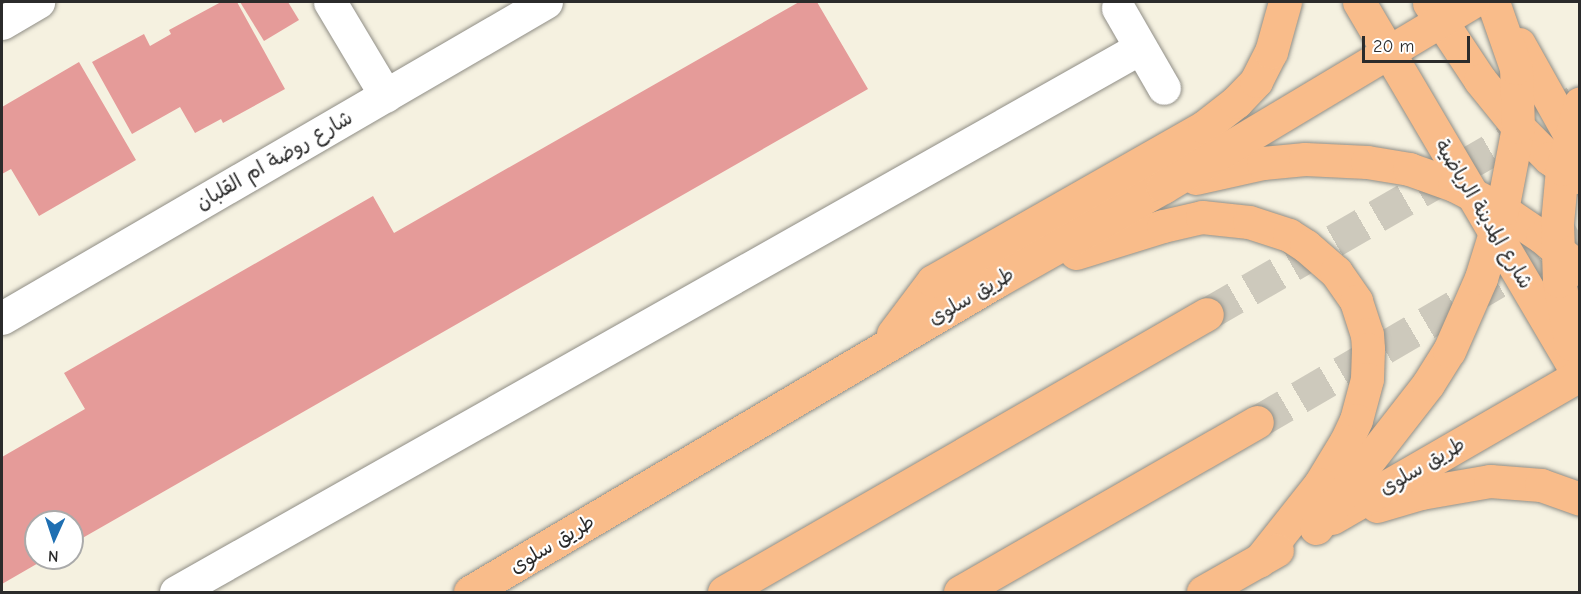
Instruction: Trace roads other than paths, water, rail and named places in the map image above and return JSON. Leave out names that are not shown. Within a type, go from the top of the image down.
[{"type":"main road","points":[[883,347],[933,281],[1204,127],[1236,102],[1256,81],[1271,52],[1285,2]]},
{"type":"main road","name":"شارع المدينة الرياضية","points":[[1359,2],[1386,52],[1474,195],[1499,222],[1579,376]]},
{"type":"main road","name":"طريق سلوى","points":[[470,592],[883,347],[1163,187],[1386,52],[1433,11],[1472,2]]},
{"type":"main road","points":[[1316,528],[1428,384],[1449,351],[1473,300],[1499,222],[1518,128],[1516,68],[1495,2]]},
{"type":"main road","points":[[1495,2],[1573,159]]},
{"type":"main road","points":[[1433,11],[1480,80],[1518,128],[1573,159]]},
{"type":"main road","points":[[1579,376],[1563,304],[1568,259],[1573,159],[1580,103]]},
{"type":"main road","points":[[1163,187],[1263,163],[1332,159],[1409,169],[1474,195]]},
{"type":"main road","points":[[995,282],[1108,242],[1202,217],[1249,222],[1289,234],[1322,258],[1336,272],[1356,301],[1367,334],[1368,364],[1363,396],[1351,430],[1336,460],[1259,561]]},
{"type":"main road","points":[[1499,222],[1568,259]]},
{"type":"main road","points":[[724,592],[1206,314]]},
{"type":"main road","name":"طريق سلوى","points":[[1203,592],[1579,376]]},
{"type":"main road","points":[[960,592],[1257,422]]},
{"type":"main road","points":[[1316,528],[1398,499],[1490,481],[1541,485],[1580,499]]},
{"type":"street","points":[[2,23],[38,2]]},
{"type":"street","points":[[330,2],[386,96]]},
{"type":"street","name":"شارع روضة ام القلبان","points":[[2,318],[546,2]]},
{"type":"street","points":[[1118,8],[1164,88]]},
{"type":"street","points":[[176,592],[1140,48]]},
{"type":"tunnel","points":[[1207,314],[1580,99]]},
{"type":"tunnel","points":[[1257,422],[1580,233]]}]
